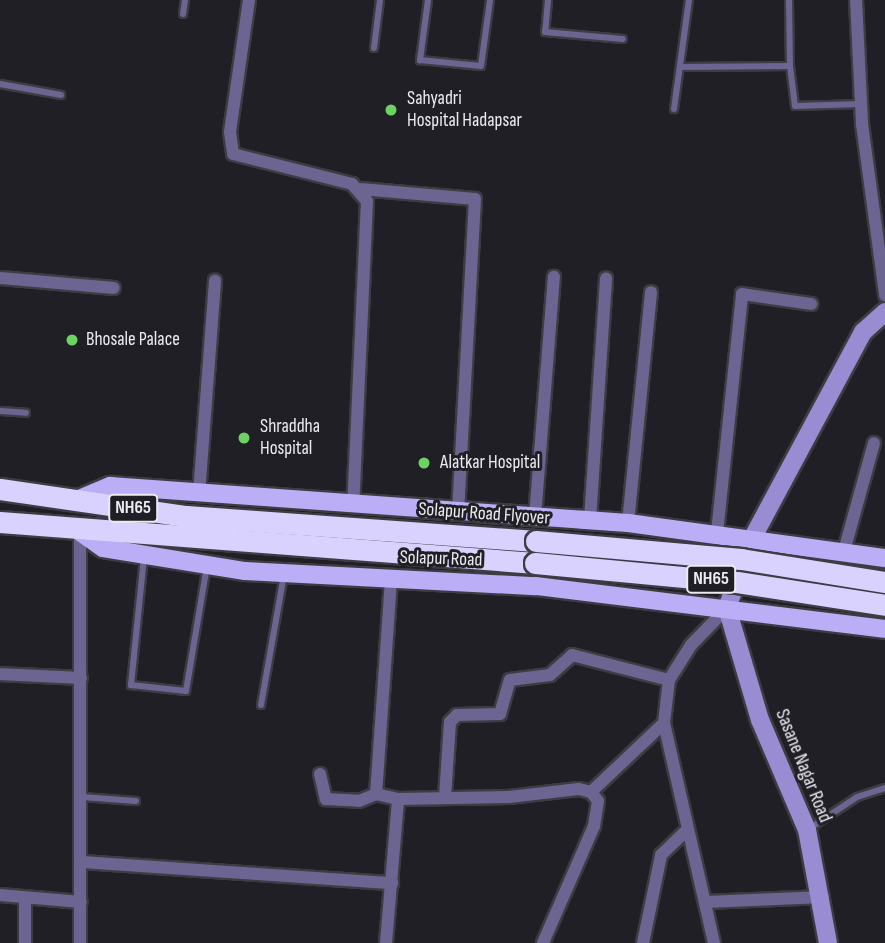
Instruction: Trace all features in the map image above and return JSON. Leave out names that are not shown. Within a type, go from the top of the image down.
[{"type":"highway","name":"NH65","points":[[0,489],[79,499]]},
{"type":"highway","name":"Solapur Road Flyover","points":[[79,499],[186,516],[536,541],[741,559],[885,582]]},
{"type":"highway","name":"Solapur Road","points":[[0,522],[80,532]]},
{"type":"highway","name":"NH65","points":[[80,532],[535,563],[737,582],[885,605]]},
{"type":"main road","points":[[79,499],[110,486],[353,506],[590,520],[753,537],[885,558]]},
{"type":"main road","name":"Solapur Road","points":[[80,532],[103,548],[207,566],[284,575],[536,586],[885,629]]},
{"type":"street","points":[[249,0],[230,132],[233,153],[361,189],[475,199],[458,512]]},
{"type":"street","points":[[856,0],[861,104],[885,295]]},
{"type":"street","points":[[353,506],[368,219],[368,201],[361,189]]},
{"type":"street","points":[[535,517],[554,277]]},
{"type":"street","points":[[0,278],[114,288]]},
{"type":"street","points":[[590,520],[606,279]]},
{"type":"street","points":[[199,494],[215,281]]},
{"type":"street","points":[[628,523],[651,292]]},
{"type":"street","points":[[717,533],[742,294],[811,304]]},
{"type":"street","points":[[713,943],[706,902],[685,832],[664,723],[669,680],[687,650],[727,608],[753,537],[863,332],[885,312]]},
{"type":"street","points":[[844,551],[874,443]]},
{"type":"street","points":[[80,532],[80,943]]},
{"type":"street","points":[[376,794],[391,580]]},
{"type":"street","name":"Sasane Nagar Road","points":[[727,608],[760,720],[807,830],[823,897],[828,943]]},
{"type":"street","points":[[445,797],[450,722],[457,715],[500,714],[510,680],[550,676],[572,655],[669,680]]},
{"type":"street","points":[[0,674],[81,678]]},
{"type":"street","points":[[320,774],[326,799],[359,801],[376,794],[398,799],[591,792],[664,723]]},
{"type":"street","points":[[543,943],[594,826],[598,802],[591,792]]},
{"type":"street","points":[[386,943],[398,799]]},
{"type":"street","points":[[643,943],[661,855],[685,832]]},
{"type":"street","points":[[82,862],[392,883]]},
{"type":"street","points":[[0,895],[81,902]]},
{"type":"street","points":[[706,902],[823,897]]},
{"type":"street","points":[[25,898],[25,943]]},
{"type":"lane","points":[[183,14],[185,0]]},
{"type":"lane","points":[[374,48],[380,0]]},
{"type":"lane","points":[[428,0],[420,60],[481,66],[490,0]]},
{"type":"lane","points":[[548,0],[545,32],[624,39]]},
{"type":"lane","points":[[674,109],[689,0]]},
{"type":"lane","points":[[789,0],[790,65],[795,106],[861,104]]},
{"type":"lane","points":[[680,67],[790,65]]},
{"type":"lane","points":[[0,84],[61,95]]},
{"type":"lane","points":[[0,411],[26,413]]},
{"type":"lane","points":[[144,555],[131,685],[186,691],[207,566]]},
{"type":"lane","points":[[261,705],[284,575]]},
{"type":"lane","points":[[807,830],[857,797],[885,789]]},
{"type":"lane","points":[[82,797],[136,801]]},
{"type":"place","name":"Sahyadri Hospital Hadapsar","points":[[391,110]]},
{"type":"place","name":"Bhosale Palace","points":[[72,340]]},
{"type":"place","name":"Shraddha Hospital","points":[[244,438]]},
{"type":"place","name":"Alatkar Hospital","points":[[424,463]]}]
